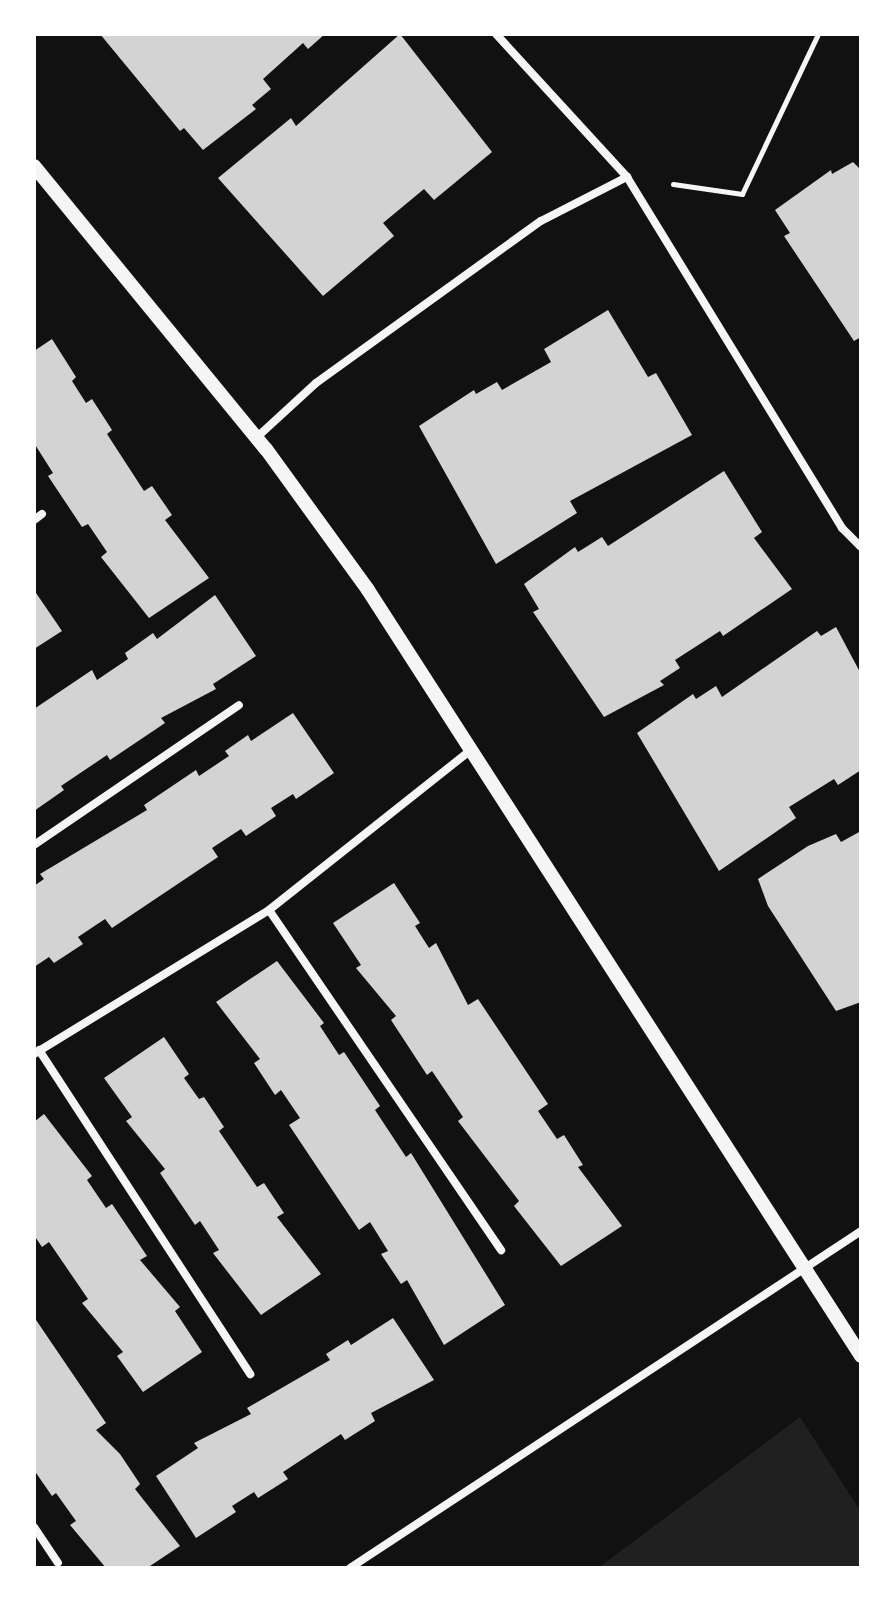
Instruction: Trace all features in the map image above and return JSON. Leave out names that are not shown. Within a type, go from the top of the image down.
[{"type":"street","points":[[496,34],[627,177],[842,528],[861,547]]},
{"type":"street","points":[[34,166],[256,438],[368,590],[802,1269],[861,1356]]},
{"type":"street","points":[[256,438],[316,383],[541,221],[627,177]]},
{"type":"street","points":[[34,845],[239,705]]},
{"type":"street","points":[[250,1374],[36,1052],[269,910],[471,750]]},
{"type":"street","points":[[269,910],[501,1250]]},
{"type":"street","points":[[350,1568],[861,1231]]},
{"type":"street","points":[[34,1527],[58,1563]]},
{"type":"path","points":[[627,177],[742,194],[818,34]]},
{"type":"shaded area","points":[[800,1417],[861,1512],[861,1568],[598,1568]]},
{"type":"building","points":[[100,34],[325,34],[308,49],[303,43],[263,79],[271,89],[252,105],[256,109],[203,150],[184,128],[180,131]]},
{"type":"building","points":[[400,34],[492,152],[434,200],[424,189],[383,223],[394,236],[323,296],[218,178],[291,118],[296,126]]},
{"type":"building","points":[[853,162],[861,170],[861,337],[854,341],[784,236],[790,233],[775,210],[831,170],[832,174]]},
{"type":"building","points":[[608,310],[648,377],[656,373],[692,435],[570,501],[577,513],[496,564],[419,426],[474,390],[476,394],[497,382],[502,390],[551,362],[544,349]]},
{"type":"building","points":[[52,339],[76,377],[72,381],[86,403],[92,399],[112,430],[107,434],[144,491],[152,486],[172,515],[165,520],[209,578],[149,618],[101,557],[107,552],[88,524],[82,527],[48,476],[53,473],[34,443],[34,351]]},
{"type":"building","points":[[724,471],[762,532],[754,538],[792,589],[723,636],[720,631],[675,660],[680,668],[660,681],[664,685],[604,717],[533,612],[539,609],[524,584],[575,547],[578,552],[602,537],[608,546]]},
{"type":"building","points":[[34,590],[62,631],[34,649]]},
{"type":"building","points":[[215,595],[256,656],[213,684],[216,689],[161,718],[165,723],[110,760],[107,755],[61,786],[64,790],[34,811],[34,709],[92,670],[97,680],[128,659],[125,653],[153,633],[157,639]]},
{"type":"building","points":[[836,627],[861,674],[861,770],[838,785],[834,779],[789,807],[796,818],[719,871],[637,733],[693,694],[696,699],[716,686],[722,697],[817,631],[821,636]]},
{"type":"building","points":[[293,713],[334,773],[296,799],[293,794],[271,808],[276,816],[246,836],[241,829],[212,848],[218,857],[112,928],[105,919],[78,937],[83,944],[54,963],[49,957],[34,967],[34,886],[44,879],[40,874],[147,810],[144,805],[196,770],[199,776],[229,756],[225,751],[248,735],[251,741]]},
{"type":"building","points":[[861,831],[861,1002],[836,1011],[768,906],[758,879],[808,846],[836,834],[841,842]]},
{"type":"building","points":[[394,883],[420,923],[415,926],[429,948],[436,943],[468,1005],[478,999],[548,1104],[538,1111],[557,1139],[564,1135],[583,1165],[578,1167],[622,1226],[561,1266],[514,1206],[519,1201],[458,1121],[463,1117],[432,1071],[427,1075],[391,1020],[396,1016],[356,968],[361,965],[333,923]]},
{"type":"building","points":[[277,961],[324,1023],[320,1026],[339,1055],[344,1052],[380,1106],[375,1110],[406,1157],[411,1153],[505,1305],[444,1345],[407,1280],[401,1284],[381,1254],[388,1251],[370,1222],[359,1230],[289,1125],[300,1118],[281,1090],[275,1095],[254,1063],[260,1059],[216,1002]]},
{"type":"building","points":[[164,1037],[189,1074],[184,1078],[199,1099],[204,1097],[224,1127],[219,1131],[257,1187],[264,1183],[284,1213],[277,1217],[321,1274],[261,1315],[213,1253],[219,1250],[200,1221],[195,1225],[160,1173],[165,1169],[126,1121],[132,1117],[104,1078]]},
{"type":"building","points":[[44,1114],[92,1176],[87,1180],[106,1208],[112,1204],[147,1256],[140,1260],[180,1307],[175,1311],[202,1352],[143,1392],[117,1356],[123,1352],[82,1303],[88,1299],[49,1242],[42,1247],[34,1235],[34,1122]]},
{"type":"building","points":[[34,1317],[106,1423],[96,1430],[120,1454],[140,1484],[135,1489],[180,1546],[147,1568],[106,1568],[70,1525],[76,1521],[56,1493],[52,1496],[34,1470]]},
{"type":"building","points":[[393,1318],[434,1380],[371,1413],[375,1421],[345,1440],[341,1434],[283,1472],[288,1479],[258,1498],[254,1492],[232,1506],[236,1512],[196,1538],[156,1476],[198,1448],[194,1443],[251,1414],[247,1408],[330,1360],[326,1354],[348,1340],[351,1345]]}]
